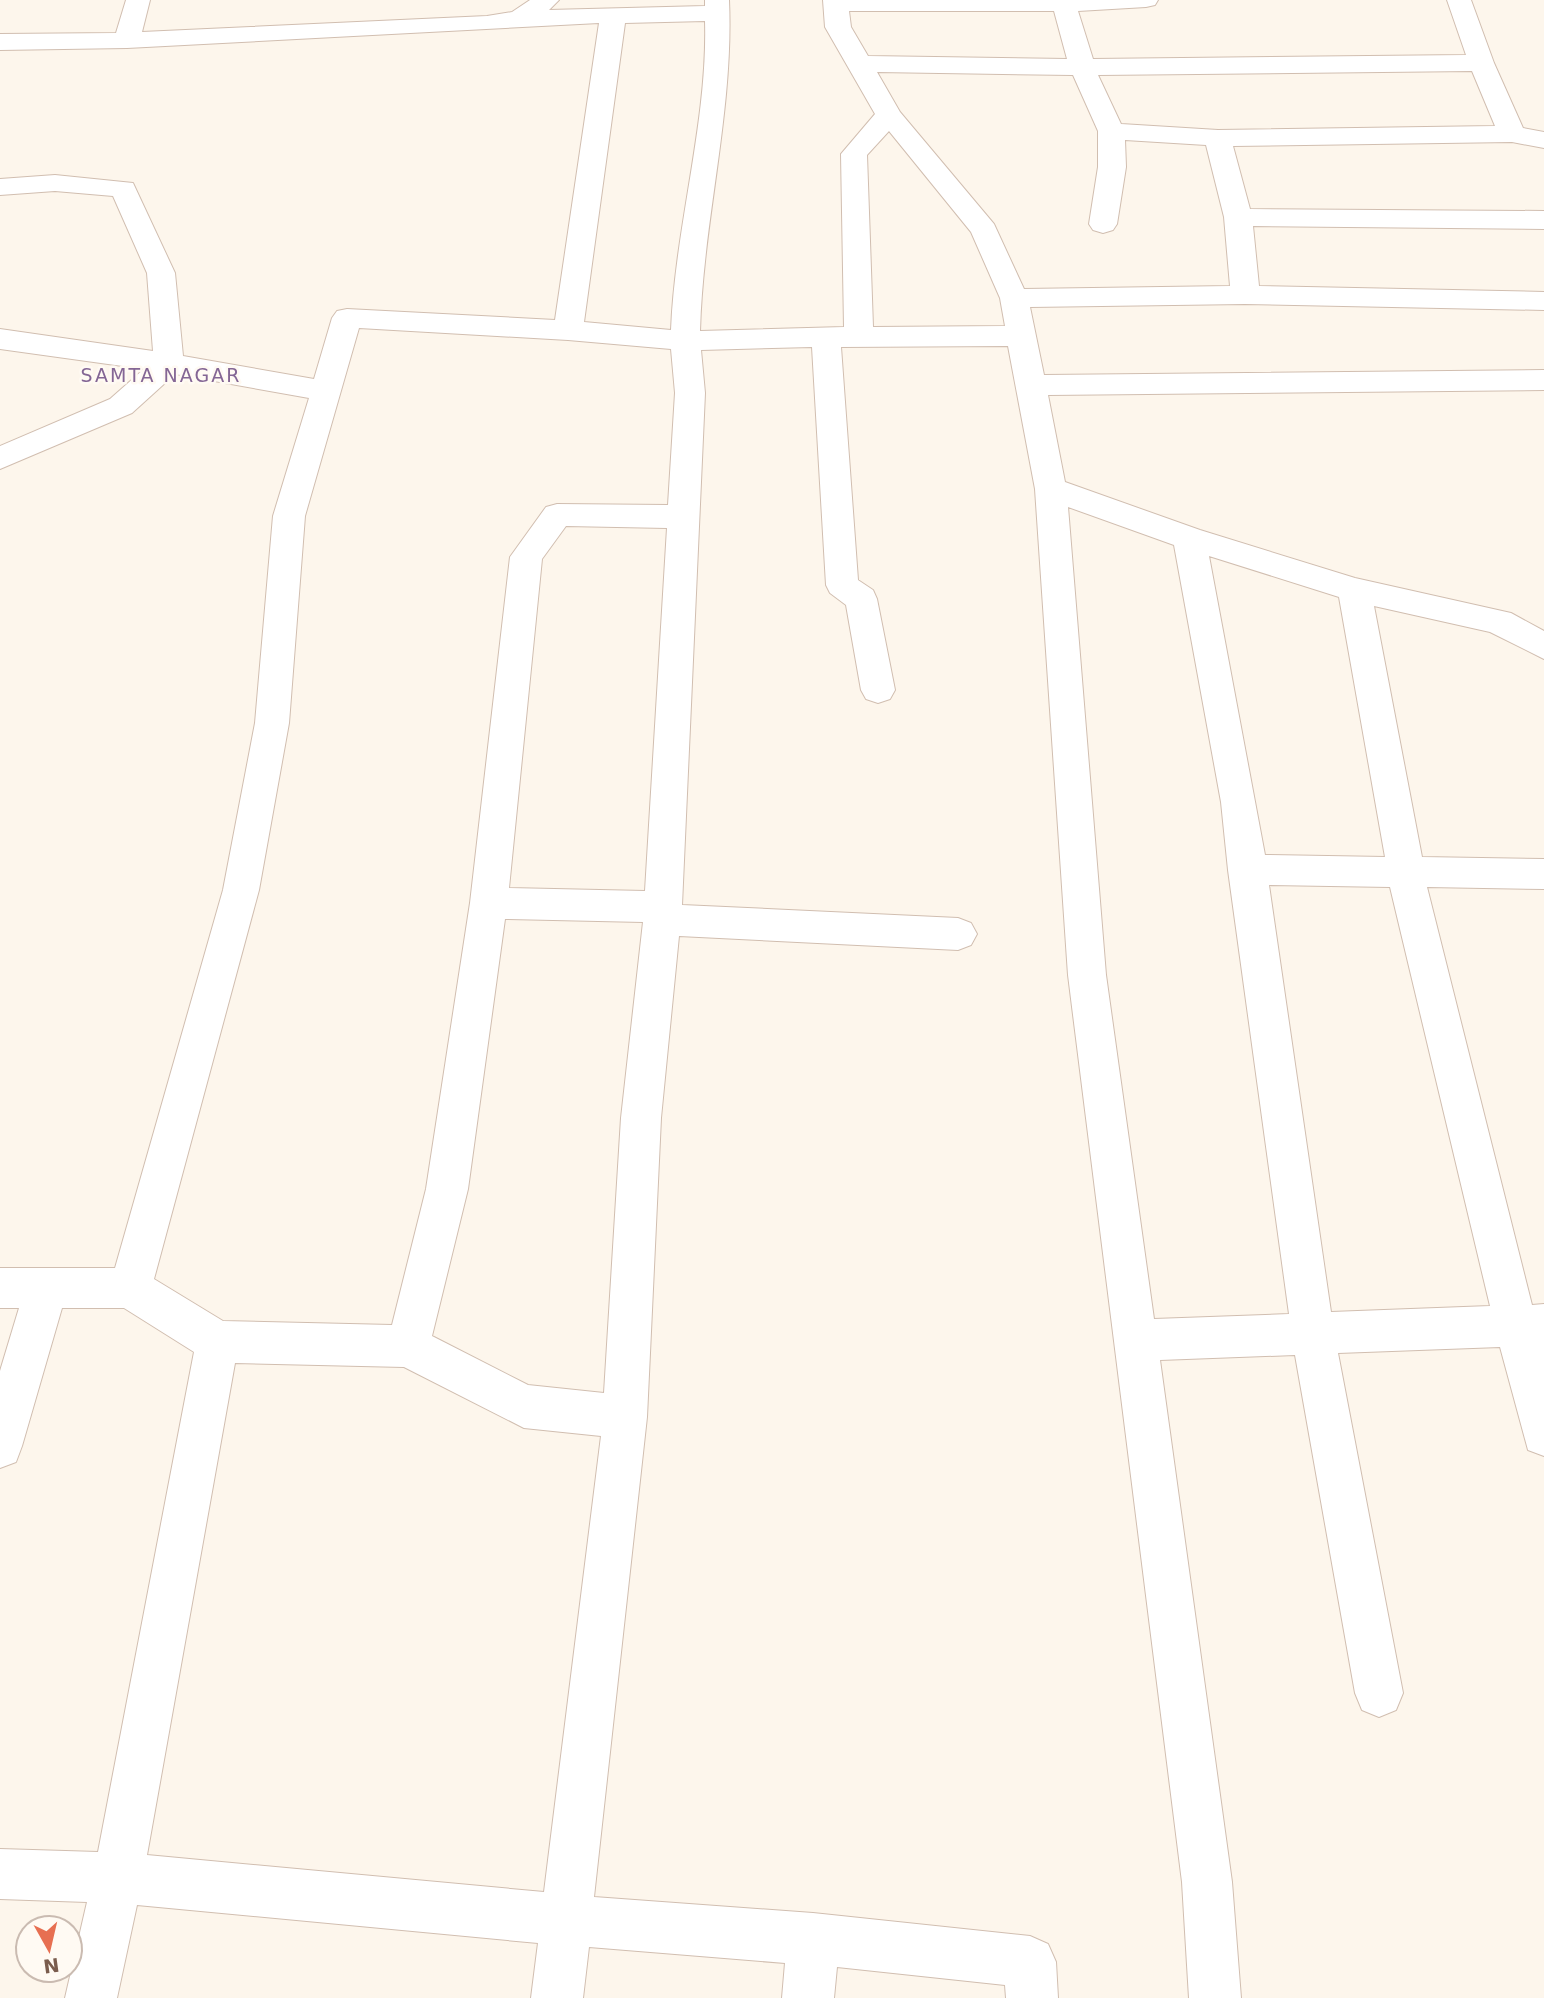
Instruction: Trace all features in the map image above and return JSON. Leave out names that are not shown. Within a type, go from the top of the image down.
[{"type":"street","points":[[127,40],[138,0]]},
{"type":"street","points":[[520,18],[547,0]]},
{"type":"street","points":[[1146,0],[835,2],[838,27],[862,64],[889,115],[984,230],[1014,298],[1051,489],[1087,975],[1207,1882],[1215,1998]]},
{"type":"street","points":[[1434,0],[1459,0],[1481,64],[1511,134]]},
{"type":"street","points":[[1063,2],[1082,67],[1111,131],[1112,167],[1103,224]]},
{"type":"street","points":[[0,42],[127,40],[487,24],[520,18],[613,16],[716,7],[718,28],[714,91],[687,280],[685,341],[691,393],[663,913],[641,1118],[625,1417],[556,1998]]},
{"type":"street","points":[[568,330],[613,16]]},
{"type":"street","points":[[862,64],[1082,67],[1481,64]]},
{"type":"street","points":[[859,335],[854,154],[889,115]]},
{"type":"street","points":[[1111,131],[1218,138],[1511,134],[1544,140]]},
{"type":"street","points":[[1218,138],[1238,217],[1245,295]]},
{"type":"street","points":[[0,187],[55,183],[123,189],[161,273],[169,363]]},
{"type":"street","points":[[1238,217],[1544,220]]},
{"type":"street","points":[[1014,298],[1245,295],[1544,301]]},
{"type":"street","points":[[130,1288],[241,890],[272,723],[289,516],[347,318],[568,330],[685,341],[859,335],[1020,336]]},
{"type":"street","points":[[826,337],[842,585],[861,599],[878,690]]},
{"type":"street","points":[[0,339],[169,363],[327,391]]},
{"type":"street","points":[[0,458],[121,406],[169,363]]},
{"type":"street","points":[[1030,384],[1345,384],[1544,380]]},
{"type":"street","points":[[0,434],[53,437]]},
{"type":"street","points":[[1051,489],[1189,538],[1354,590],[1499,622],[1544,646]]},
{"type":"street","points":[[408,1346],[447,1189],[489,904],[526,557],[557,515],[684,517]]},
{"type":"street","points":[[1189,538],[1239,802],[1246,870],[1312,1333],[1379,1693]]},
{"type":"street","points":[[1354,590],[1405,871],[1468,1139],[1530,1325],[1544,1434]]},
{"type":"street","points":[[1246,870],[1544,874]]},
{"type":"street","points":[[489,904],[663,913],[958,934]]},
{"type":"street","points":[[0,1288],[130,1288],[217,1342],[408,1346],[524,1406],[625,1417]]},
{"type":"street","points":[[0,1446],[46,1288]]},
{"type":"street","points":[[1134,1340],[1530,1325]]},
{"type":"street","points":[[91,1998],[118,1878],[217,1342]]},
{"type":"street","points":[[0,1874],[118,1878],[565,1920],[813,1939],[1030,1962],[1032,1998]]},
{"type":"street","points":[[808,1998],[813,1939]]},
{"type":"district","name":"SAMTA NAGAR","points":[[161,375]]}]
